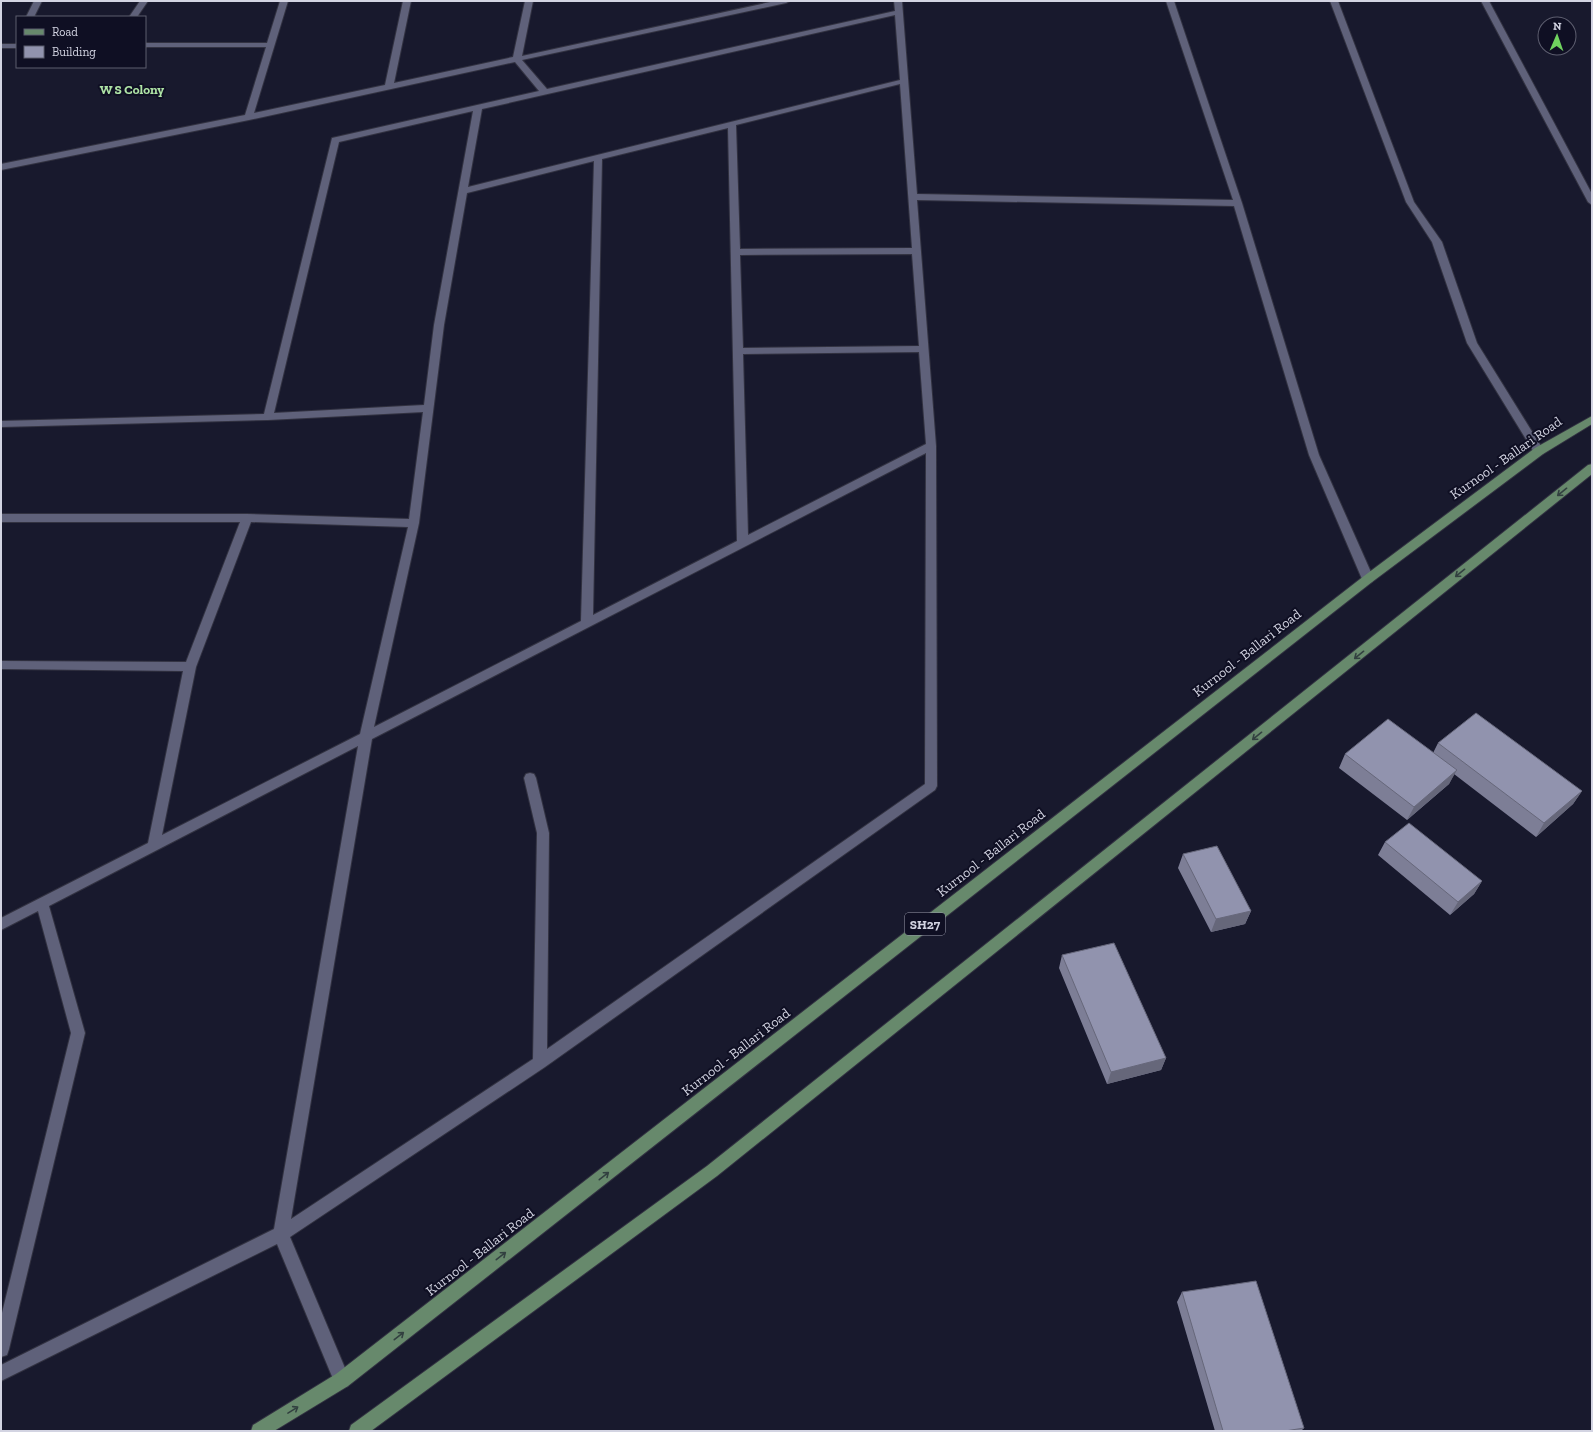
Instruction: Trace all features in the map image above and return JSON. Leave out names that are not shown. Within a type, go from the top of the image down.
[{"type":"main road","name":"Kurnool - Ballari Road","points":[[259,1431],[342,1380],[1368,579],[1539,451],[1592,418]]},
{"type":"main road","points":[[357,1431],[712,1171],[1592,468]]},
{"type":"street","points":[[30,16],[38,1]]},
{"type":"street","points":[[134,16],[144,1]]},
{"type":"street","points":[[249,117],[284,1]]},
{"type":"street","points":[[389,87],[407,1]]},
{"type":"street","points":[[517,60],[529,1]]},
{"type":"street","points":[[1,167],[249,117],[786,1]]},
{"type":"street","points":[[1170,1],[1238,203],[1314,455],[1368,579]]},
{"type":"street","points":[[1334,1],[1410,202],[1437,242],[1472,343],[1539,451]]},
{"type":"street","points":[[1485,1],[1592,202]]},
{"type":"street","points":[[1,1373],[282,1234],[540,1062],[931,786],[931,446],[899,7],[545,93],[335,140],[268,417]]},
{"type":"street","points":[[1,46],[16,44]]},
{"type":"street","points":[[146,46],[271,46]]},
{"type":"street","points":[[517,60],[545,93]]},
{"type":"street","points":[[463,191],[904,81]]},
{"type":"street","points":[[342,1380],[282,1234],[366,736],[414,524],[439,325],[478,108]]},
{"type":"street","points":[[732,124],[743,542]]},
{"type":"street","points":[[587,622],[598,157]]},
{"type":"street","points":[[913,196],[1238,203]]},
{"type":"street","points":[[735,252],[917,251]]},
{"type":"street","points":[[738,351],[924,349]]},
{"type":"street","points":[[1,424],[268,417],[429,408]]},
{"type":"street","points":[[1,924],[931,446]]},
{"type":"street","points":[[1,518],[247,518],[414,524]]},
{"type":"street","points":[[153,847],[190,667],[247,518]]},
{"type":"street","points":[[2,668],[190,667]]},
{"type":"street","points":[[530,778],[543,833],[540,1062]]},
{"type":"street","points":[[1,1349],[78,1033],[42,903]]},
{"type":"building","points":[[1476,713],[1582,791],[1544,823],[1438,743]]},
{"type":"building","points":[[1388,719],[1457,770],[1414,807],[1345,754]]},
{"type":"building","points":[[1409,823],[1482,881],[1458,902],[1385,842]]},
{"type":"building","points":[[1217,846],[1251,911],[1216,919],[1183,854]]},
{"type":"building","points":[[1114,943],[1166,1058],[1111,1072],[1062,955]]},
{"type":"building","points":[[1256,1281],[1304,1428],[1285,1431],[1223,1431],[1182,1292]]},
{"type":"district","name":"W S Colony","points":[[132,89]]}]
